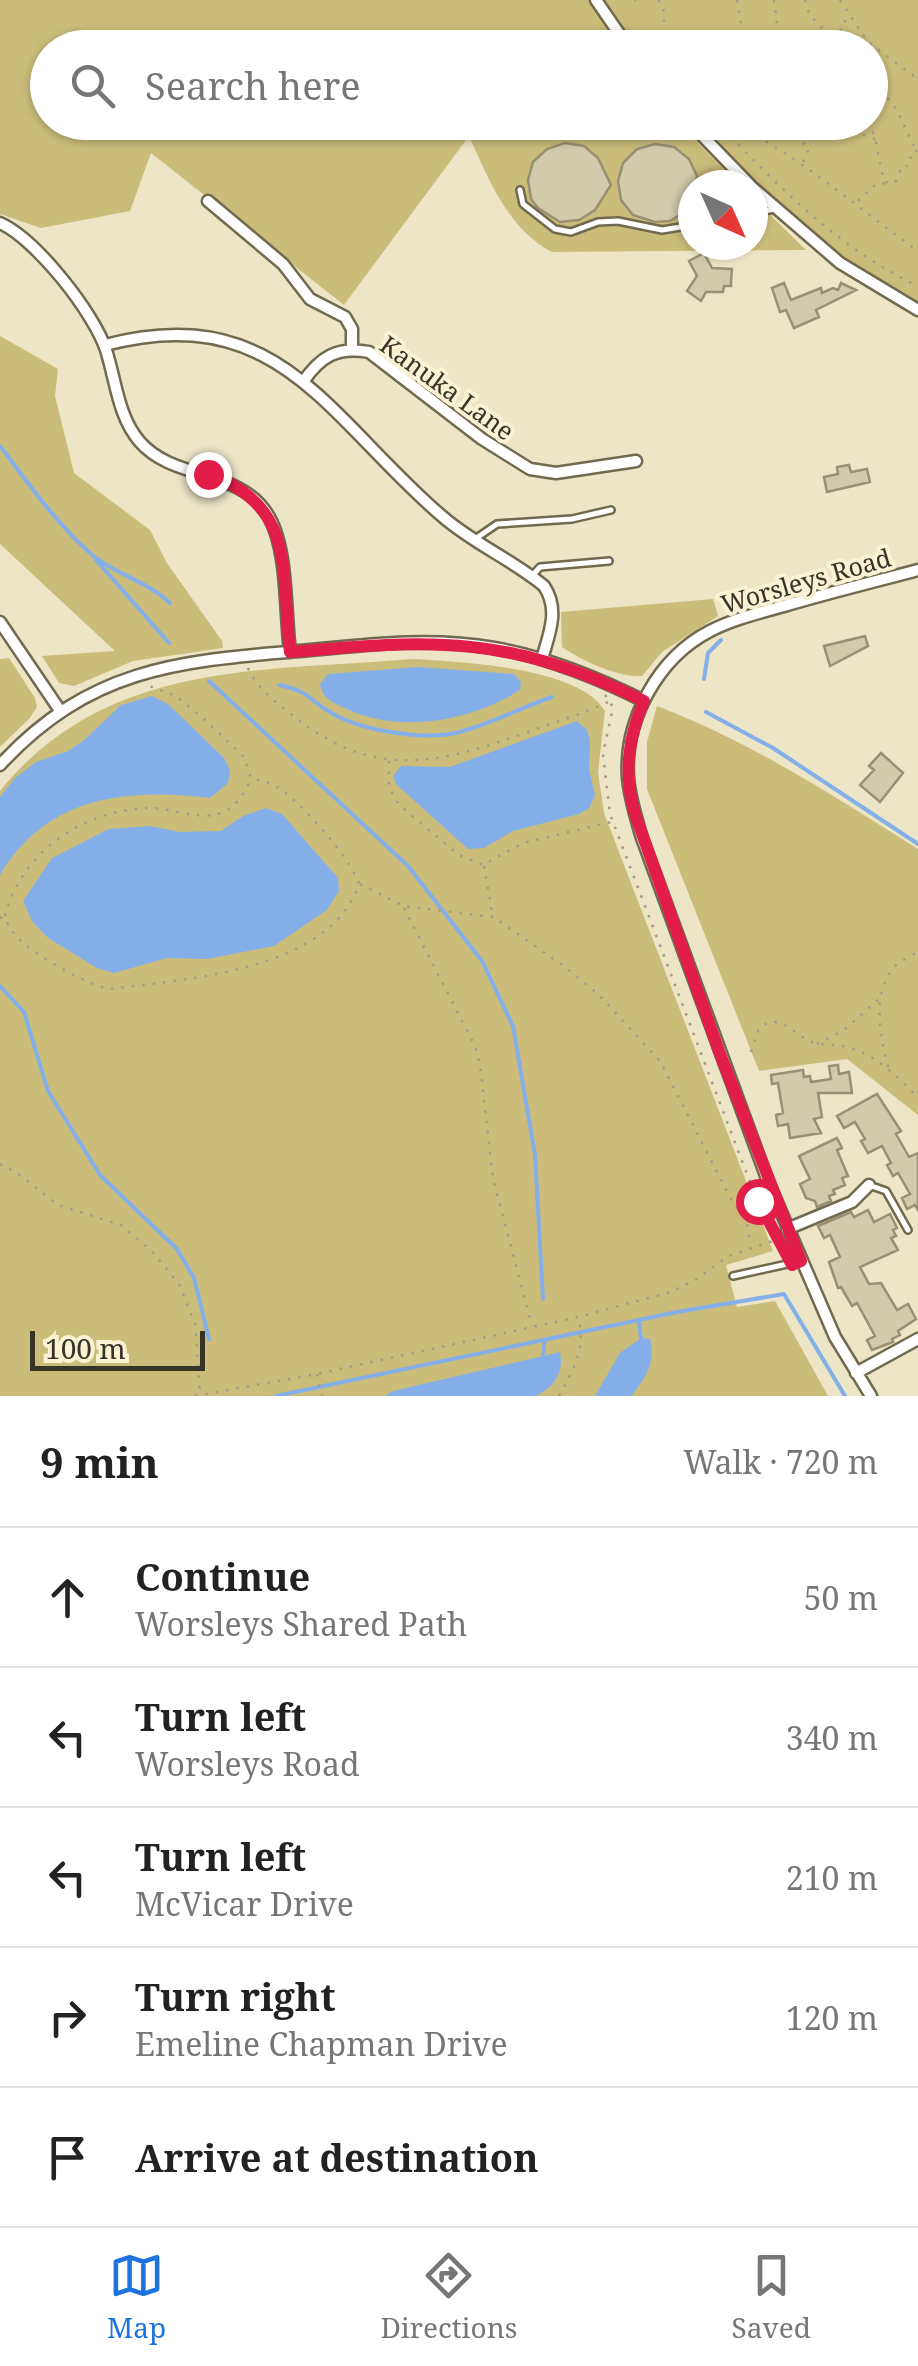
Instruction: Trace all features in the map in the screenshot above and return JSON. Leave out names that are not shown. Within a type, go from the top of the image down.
[{"type":"street","points":[[596,0],[617,30]]},
{"type":"street","points":[[707,140],[736,170]]},
{"type":"street","points":[[208,201],[283,264],[310,299],[346,317],[352,329],[352,350]]},
{"type":"street","points":[[768,202],[840,263],[918,310]]},
{"type":"street","points":[[0,223],[26,241],[64,284],[105,345],[124,416],[140,443],[160,458],[230,482],[253,496],[270,518],[280,546],[290,652]]},
{"type":"street","points":[[105,345],[166,333],[219,338],[259,354],[303,382],[441,516],[532,576],[549,594],[553,608],[542,659]]},
{"type":"street","name":"Kanuka Lane","points":[[303,382],[326,356],[352,350],[376,356],[482,439],[530,469],[556,473],[636,461]]},
{"type":"street","name":"Worsleys Road","points":[[871,1396],[796,1263],[634,811],[628,784],[628,755],[644,701],[667,666],[707,632],[764,612],[918,570]]},
{"type":"street","points":[[0,622],[61,712]]},
{"type":"street","points":[[0,765],[61,712],[107,687],[158,668],[202,659],[436,642],[542,659],[644,701]]},
{"type":"street","points":[[787,1229],[852,1202],[868,1185]]},
{"type":"street","points":[[856,1372],[918,1338]]},
{"type":"lane","points":[[520,190],[523,204],[555,229],[571,232],[598,222],[618,221],[662,230],[678,227]]},
{"type":"lane","points":[[768,211],[775,209]]},
{"type":"lane","points":[[474,540],[497,524],[572,519],[612,510]]},
{"type":"lane","points":[[532,576],[540,568],[609,561]]},
{"type":"lane","points":[[868,1185],[886,1191],[908,1230]]},
{"type":"lane","points":[[733,1276],[796,1263]]},
{"type":"path","points":[[634,0],[641,0]]},
{"type":"path","points":[[658,0],[663,6],[664,30]]},
{"type":"path","points":[[737,0],[742,30]]},
{"type":"path","points":[[774,0],[778,30]]},
{"type":"path","points":[[805,0],[809,14],[824,30]]},
{"type":"path","points":[[840,0],[860,30]]},
{"type":"path","points":[[841,30],[840,26],[851,16]]},
{"type":"path","points":[[888,57],[918,79]]},
{"type":"path","points":[[885,182],[895,183],[902,166],[908,166],[910,154],[918,150],[905,133],[898,109],[888,98]]},
{"type":"path","points":[[734,140],[806,212],[874,261],[918,286]]},
{"type":"path","points":[[762,140],[845,199],[856,202],[865,215],[918,251]]},
{"type":"path","points":[[802,165],[809,148],[803,140]]},
{"type":"path","points":[[878,140],[885,182]]},
{"type":"path","points":[[856,202],[873,186],[885,182]]},
{"type":"path","points":[[261,664],[246,664],[250,674],[307,727],[338,744],[388,760],[459,756],[609,702]]},
{"type":"path","points":[[138,683],[150,679]]},
{"type":"path","points":[[148,688],[176,696],[205,720],[244,758],[250,779],[236,803],[213,815],[174,809],[129,809],[83,824],[45,849],[16,882],[2,918],[18,938],[90,983],[110,989],[266,962],[323,931],[349,907],[359,884],[352,864],[285,793],[267,782],[250,779]]},
{"type":"path","points":[[601,692],[613,707]]},
{"type":"path","points":[[618,697],[602,754],[612,822],[750,1182],[776,1240],[796,1263]]},
{"type":"path","points":[[388,760],[389,787],[399,805],[459,855],[484,864],[523,843],[612,822]]},
{"type":"path","points":[[484,864],[493,917]]},
{"type":"path","points":[[359,884],[403,906],[493,917],[599,995],[660,1061],[732,1201],[746,1220],[752,1246]]},
{"type":"path","points":[[403,906],[474,1044],[480,1064],[493,1179],[532,1328]]},
{"type":"path","points":[[888,1069],[880,998],[890,972],[917,953]]},
{"type":"path","points":[[817,1044],[844,1030],[880,998]]},
{"type":"path","points":[[750,1052],[754,1035],[765,1023],[782,1022],[817,1044],[855,1050],[888,1069],[918,1097]]},
{"type":"path","points":[[707,1065],[713,1062]]},
{"type":"path","points":[[0,1164],[17,1172],[58,1205],[121,1225],[151,1250],[179,1284],[195,1324],[199,1396],[578,1317],[670,1292],[697,1279],[728,1256],[776,1240]]},
{"type":"path","points":[[559,1396],[581,1354],[583,1338],[578,1317]]},
{"type":"path","points":[[317,1374],[322,1394]]},
{"type":"shaded area","points":[[0,0],[590,0],[609,30],[30,30],[30,140],[466,140],[344,305],[151,153],[130,211],[41,228],[0,214]]},
{"type":"shaded area","points":[[596,0],[918,0],[918,304],[884,286],[775,209],[768,202],[768,170],[736,170],[706,140],[888,140],[888,30],[617,30]]},
{"type":"shaded area","points":[[471,140],[695,140],[725,170],[678,170],[678,251],[552,252],[512,217],[492,186]]},
{"type":"shaded area","points":[[768,213],[806,250],[768,250]]},
{"type":"shaded area","points":[[0,336],[58,369],[55,396],[74,473],[150,530],[223,648],[133,661],[74,686],[59,683],[42,656],[115,651],[0,544]]},
{"type":"shaded area","points":[[713,599],[718,616],[662,652],[642,676],[611,671],[562,647],[561,612]]},
{"type":"shaded area","points":[[9,658],[37,707],[0,747],[0,659]]},
{"type":"shaded area","points":[[413,659],[488,665],[545,676],[591,696],[605,711],[598,772],[604,813],[773,1251],[726,1265],[737,1307],[775,1301],[828,1396],[0,1396],[0,791],[42,748],[88,717],[137,695],[243,672]]},
{"type":"shaded area","points":[[657,706],[759,753],[918,849],[918,1115],[847,1059],[759,1071],[647,789],[647,742]]},
{"type":"water","points":[[418,667],[514,674],[521,682],[520,690],[480,710],[412,722],[368,717],[347,709],[326,697],[320,684],[328,674]]},
{"type":"water","points":[[152,696],[168,704],[224,758],[230,770],[228,783],[210,798],[119,797],[65,813],[41,828],[0,875],[0,797],[15,778],[36,762],[68,751],[83,741],[121,705]]},
{"type":"water","points":[[577,721],[587,730],[590,741],[589,769],[595,795],[589,808],[513,831],[484,848],[468,849],[396,784],[393,776],[401,766],[450,767]]},
{"type":"water","points":[[266,808],[282,814],[338,878],[339,891],[327,910],[274,946],[207,959],[167,958],[114,973],[97,968],[48,938],[32,921],[23,901],[52,858],[109,829],[150,826],[180,832],[221,831],[243,816]]},
{"type":"water","points":[[641,1338],[650,1339],[652,1355],[631,1396],[595,1396],[620,1353]]},
{"type":"water","points":[[560,1352],[557,1378],[536,1396],[385,1396],[393,1391]]},
{"type":"building","points":[[565,143],[584,146],[598,158],[611,185],[595,210],[579,220],[560,222],[531,199],[528,180],[533,162],[547,149]]},
{"type":"building","points":[[655,144],[674,147],[689,159],[694,170],[678,170],[678,216],[670,221],[655,222],[633,215],[621,200],[618,181],[623,163],[637,149]]},
{"type":"building","points":[[708,260],[712,268],[732,269],[731,286],[724,286],[723,292],[706,292],[701,301],[687,291],[697,276],[689,261]]},
{"type":"building","points":[[784,283],[791,300],[821,288],[822,293],[838,290],[841,283],[856,290],[816,310],[819,317],[794,328],[786,310],[780,312],[772,288]]},
{"type":"building","points":[[849,465],[851,472],[867,469],[870,482],[827,492],[824,477],[838,474],[837,467]]},
{"type":"building","points":[[865,636],[868,646],[830,666],[824,646]]},
{"type":"building","points":[[881,753],[903,773],[880,802],[860,785],[874,770],[869,766]]},
{"type":"building","points":[[838,1065],[839,1074],[849,1072],[852,1093],[818,1093],[822,1117],[814,1119],[821,1133],[790,1138],[788,1124],[778,1126],[776,1115],[783,1113],[778,1083],[772,1084],[771,1075],[803,1070],[804,1077],[810,1076],[811,1082],[831,1079],[829,1066]]},
{"type":"building","points":[[877,1094],[901,1131],[896,1134],[909,1157],[918,1153],[918,1210],[915,1205],[907,1209],[902,1198],[910,1194],[898,1173],[893,1176],[882,1146],[868,1153],[855,1122],[844,1128],[837,1116]]},
{"type":"building","points":[[837,1138],[842,1148],[837,1150],[848,1176],[842,1178],[845,1185],[833,1190],[831,1201],[817,1207],[815,1201],[806,1198],[800,1184],[810,1179],[799,1156]]},
{"type":"building","points":[[868,1210],[874,1222],[890,1214],[897,1228],[893,1230],[896,1236],[891,1238],[898,1250],[860,1267],[869,1284],[881,1283],[897,1310],[908,1304],[916,1319],[898,1331],[900,1335],[893,1342],[872,1350],[867,1340],[875,1336],[857,1303],[852,1306],[838,1288],[829,1262],[840,1257],[830,1235],[824,1238],[818,1226],[851,1212],[854,1217]]},
{"type":"waterway","points":[[0,446],[78,542],[110,567],[170,603]]},
{"type":"waterway","points":[[96,560],[169,643]]},
{"type":"waterway","points":[[704,679],[708,653],[721,640]]},
{"type":"waterway","points":[[209,681],[408,866],[482,961],[513,1026],[535,1155],[543,1299]]},
{"type":"waterway","points":[[279,685],[304,694],[346,720],[415,735],[463,731],[552,697]]},
{"type":"waterway","points":[[706,712],[773,748],[918,844]]},
{"type":"waterway","points":[[0,986],[24,1012],[48,1091],[100,1175],[177,1249],[194,1278],[209,1339]]},
{"type":"waterway","points":[[276,1396],[677,1312],[784,1294],[845,1396]]},
{"type":"waterway","points":[[639,1323],[641,1338]]},
{"type":"waterway","points":[[543,1354],[545,1340]]},
{"type":"route","points":[[208,474],[253,496],[270,518],[280,546],[290,652],[407,642],[492,648],[564,666],[644,701],[628,755],[634,811],[720,1054],[801,1261],[792,1265],[758,1201]]}]
